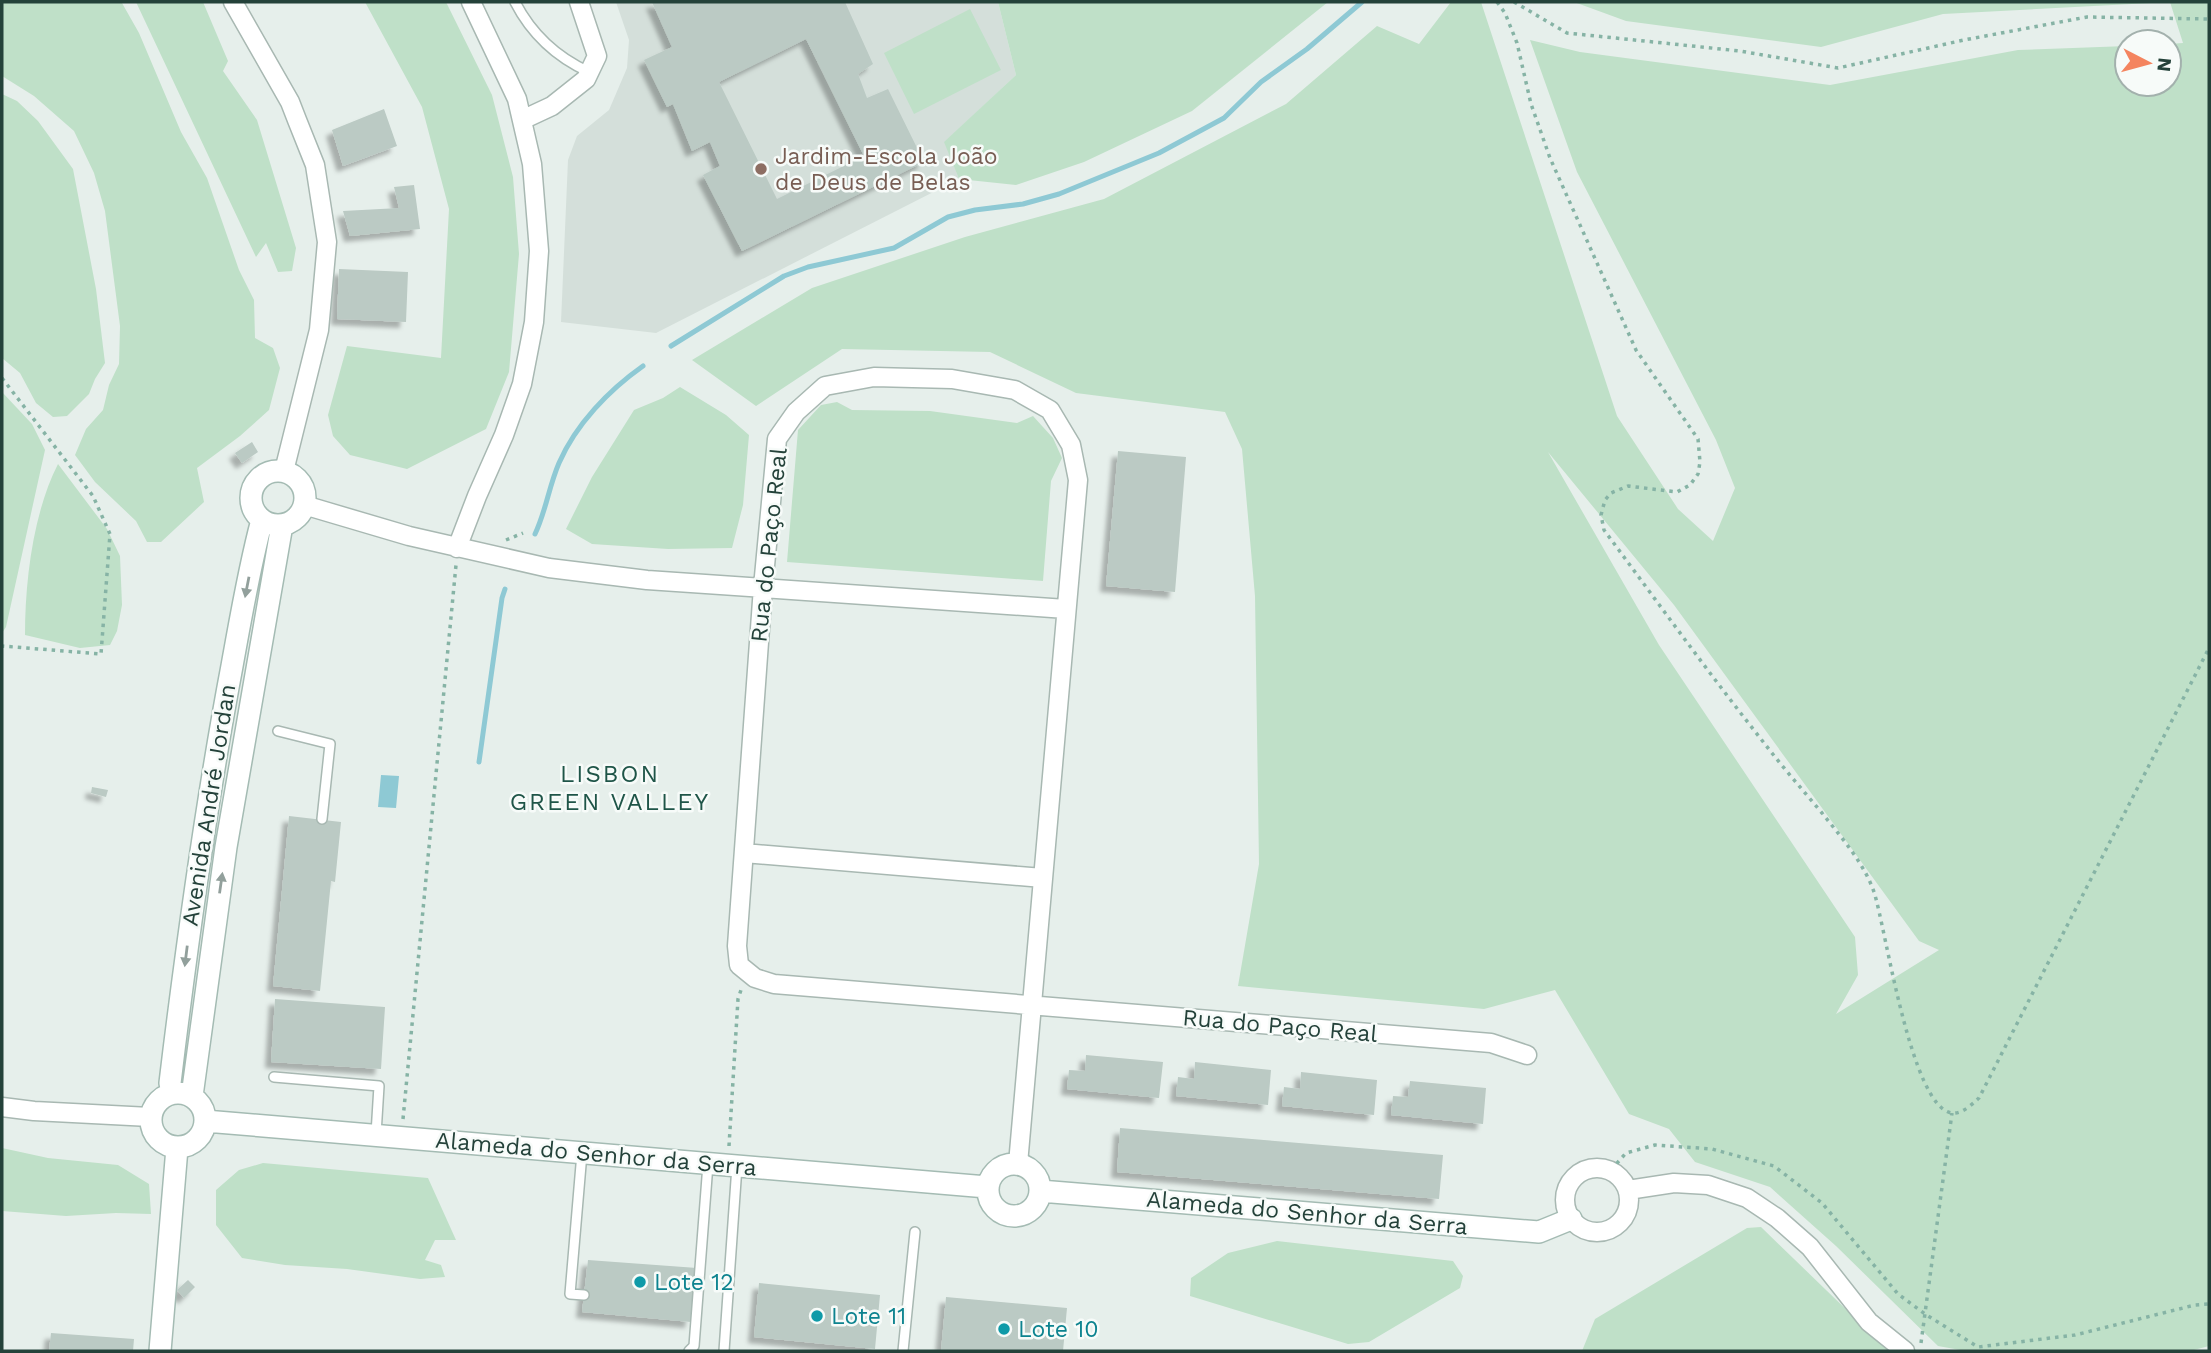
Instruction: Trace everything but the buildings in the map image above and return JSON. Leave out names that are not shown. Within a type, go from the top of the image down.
[{"type":"street","points":[[233,2],[298,120],[315,166],[327,243],[319,330],[284,471]]},
{"type":"street","points":[[457,548],[522,384],[534,322],[539,251],[532,164],[517,99],[471,2]]},
{"type":"street","points":[[522,120],[552,106],[586,79],[597,56],[579,2]]},
{"type":"street","name":"Rua do Paço Real","points":[[1018,1164],[1032,1006],[1066,609],[1079,480],[1071,445],[1050,410],[1015,390],[952,379],[874,377],[825,386],[796,412],[778,439],[763,587],[737,946],[739,965],[755,978],[774,984],[1032,1006],[1491,1043],[1527,1055]]},
{"type":"street","points":[[274,471],[284,471],[302,484],[304,505],[292,521],[272,522],[255,512],[251,503],[256,482],[274,471]]},
{"type":"street","points":[[304,505],[457,548],[549,568],[647,580],[1066,609]]},
{"type":"street","name":"Avenida André Jordan","points":[[182,1095],[226,848],[272,522]]},
{"type":"street","points":[[744,853],[1043,878]]},
{"type":"street","points":[[182,1095],[200,1103],[205,1121],[203,1132],[196,1140],[177,1148],[166,1145],[157,1138],[151,1128],[150,1117],[154,1106],[162,1098],[182,1095]]},
{"type":"street","points":[[2,1107],[150,1117]]},
{"type":"street","name":"Alameda do Senhor da Serra","points":[[205,1121],[987,1187]]},
{"type":"street","points":[[160,1351],[177,1148]]},
{"type":"street","points":[[1007,1164],[1018,1164],[1034,1173],[1040,1191],[1031,1210],[1022,1215],[1011,1216],[993,1207],[988,1198],[987,1187],[990,1177],[998,1169],[1007,1164]]},
{"type":"street","points":[[1598,1167],[1611,1171],[1621,1178],[1628,1190],[1630,1203],[1626,1215],[1618,1226],[1606,1231],[1593,1232],[1580,1228],[1571,1219],[1566,1208],[1568,1185],[1586,1170],[1598,1167]]},
{"type":"street","points":[[1628,1190],[1674,1183],[1708,1185],[1747,1198],[1777,1218],[1810,1247],[1869,1322],[1905,1351]]},
{"type":"street","name":"Alameda do Senhor da Serra","points":[[1040,1191],[1539,1232],[1571,1219]]},
{"type":"lane","points":[[516,2],[550,49],[589,72]]},
{"type":"lane","points":[[278,731],[330,744],[322,820]]},
{"type":"lane","points":[[274,1077],[379,1086],[376,1136]]},
{"type":"lane","points":[[582,1153],[570,1294],[584,1295]]},
{"type":"lane","points":[[724,1165],[731,1315],[724,1351]]},
{"type":"lane","points":[[689,1351],[694,1346],[724,1165]]},
{"type":"lane","points":[[903,1351],[915,1232]]},
{"type":"path","points":[[1497,2],[1517,43],[1531,104],[1550,158],[1636,349],[1698,439],[1698,474],[1690,485],[1676,492],[1628,486],[1611,493],[1605,500],[1601,515],[1604,530],[1761,739],[1849,846],[1877,900],[1896,992],[1911,1047],[1926,1084],[1940,1107],[1952,1113],[1965,1110],[1979,1098],[2209,648]]},
{"type":"path","points":[[1514,2],[1567,33],[1740,51],[1838,68],[1964,40],[2087,17],[2209,19]]},
{"type":"path","points":[[2,378],[93,496],[110,534],[101,654],[2,646]]},
{"type":"path","points":[[401,1138],[457,548]]},
{"type":"path","points":[[724,1165],[738,999],[746,971]]},
{"type":"path","points":[[1919,1351],[1952,1113]]},
{"type":"path","points":[[1925,1314],[1978,1347],[2075,1335],[2195,1305],[2209,1304]]},
{"type":"shaded area","name":"Jardim-Escola João de Deus de Belas","points":[[616,2],[998,2],[1016,75],[945,142],[959,179],[656,333],[561,322],[568,160],[577,136],[609,110],[627,68],[629,40]]},
{"type":"green space","points":[[2,2],[122,3],[139,33],[181,132],[207,178],[239,270],[254,300],[255,338],[273,348],[280,368],[269,410],[197,468],[204,502],[161,542],[147,542],[136,521],[95,482],[75,455],[86,429],[103,410],[109,385],[119,364],[120,326],[105,211],[94,173],[74,131],[34,96],[2,76]]},
{"type":"green space","points":[[136,2],[203,2],[228,61],[223,71],[257,120],[296,248],[292,271],[278,272],[266,243],[256,257]]},
{"type":"green space","points":[[365,2],[446,2],[492,95],[513,177],[519,254],[509,372],[486,429],[407,469],[350,455],[333,436],[328,415],[347,346],[441,358],[449,209],[422,107]]},
{"type":"green space","points":[[998,2],[1328,2],[1192,111],[1084,162],[1016,185],[959,179],[944,142],[1016,75]]},
{"type":"green space","points":[[1451,2],[1481,2],[1617,416],[1678,509],[1713,541],[1735,488],[1716,440],[1577,172],[1530,40],[1580,52],[1830,85],[2018,50],[2113,47],[2113,98],[2183,98],[2183,28],[2178,28],[2170,2],[2209,2],[2209,1346],[2190,1351],[1966,1351],[1938,1346],[1836,1246],[1770,1187],[1695,1162],[1669,1129],[1629,1114],[1555,990],[1484,1009],[1238,986],[1259,864],[1255,596],[1242,449],[1225,412],[1076,393],[990,352],[842,349],[756,406],[692,360],[812,288],[965,237],[1104,199],[1286,104],[1377,26],[1419,44]],"holes":[[[1548,452],[1674,605],[1919,941],[1939,950],[1836,1014],[1858,975],[1855,937],[1659,645]]]},
{"type":"green space","points":[[1574,2],[2170,2],[1943,14],[1821,47],[1626,21]]},
{"type":"green space","points":[[970,9],[1001,70],[914,114],[884,53]]},
{"type":"green space","points":[[2,94],[17,101],[38,121],[73,169],[96,289],[105,363],[89,394],[67,416],[53,417],[36,403],[20,373],[2,358]]},
{"type":"green space","points":[[680,387],[726,415],[749,435],[743,505],[732,548],[668,549],[592,544],[566,529],[592,477],[634,410],[663,398]]},
{"type":"green space","points":[[2,392],[32,424],[45,450],[6,627],[2,633]]},
{"type":"green space","points":[[837,402],[852,410],[930,411],[1017,423],[1033,416],[1053,438],[1062,458],[1051,481],[1043,581],[787,562],[798,430],[821,405]]},
{"type":"green space","points":[[58,464],[107,529],[120,556],[122,605],[117,631],[110,645],[80,648],[25,635],[32,548],[42,504]]},
{"type":"green space","points":[[2,1148],[48,1158],[118,1165],[149,1184],[151,1214],[66,1216],[2,1211]]},
{"type":"green space","points":[[263,1163],[428,1178],[456,1240],[435,1240],[425,1260],[441,1265],[445,1277],[420,1279],[242,1258],[216,1225],[216,1190],[239,1170]]},
{"type":"green space","points":[[1761,1227],[1889,1351],[1582,1351],[1595,1319],[1747,1228]]},
{"type":"green space","points":[[1277,1241],[1453,1261],[1463,1276],[1460,1288],[1369,1342],[1348,1344],[1190,1296],[1191,1278],[1228,1253]]},
{"type":"water","points":[[381,775],[399,776],[396,808],[378,807]]},
{"type":"waterway","points":[[671,346],[784,276],[808,267],[894,248],[948,217],[975,210],[1023,204],[1059,194],[1159,153],[1224,118],[1261,82],[1307,49],[1362,2]]},
{"type":"waterway","points":[[535,534],[566,449],[584,421],[606,397],[643,366]]},
{"type":"waterway","points":[[479,762],[505,589]]},
{"type":"place","name":"Jardim-Escola João de Deus de Belas","points":[[761,169]]},
{"type":"place","name":"Lote 12","points":[[640,1282]]},
{"type":"place","name":"Lote 11","points":[[817,1316]]},
{"type":"place","name":"Lote 10","points":[[1004,1329]]},
{"type":"district","name":"LISBON GREEN VALLEY","points":[[610,788]]}]
